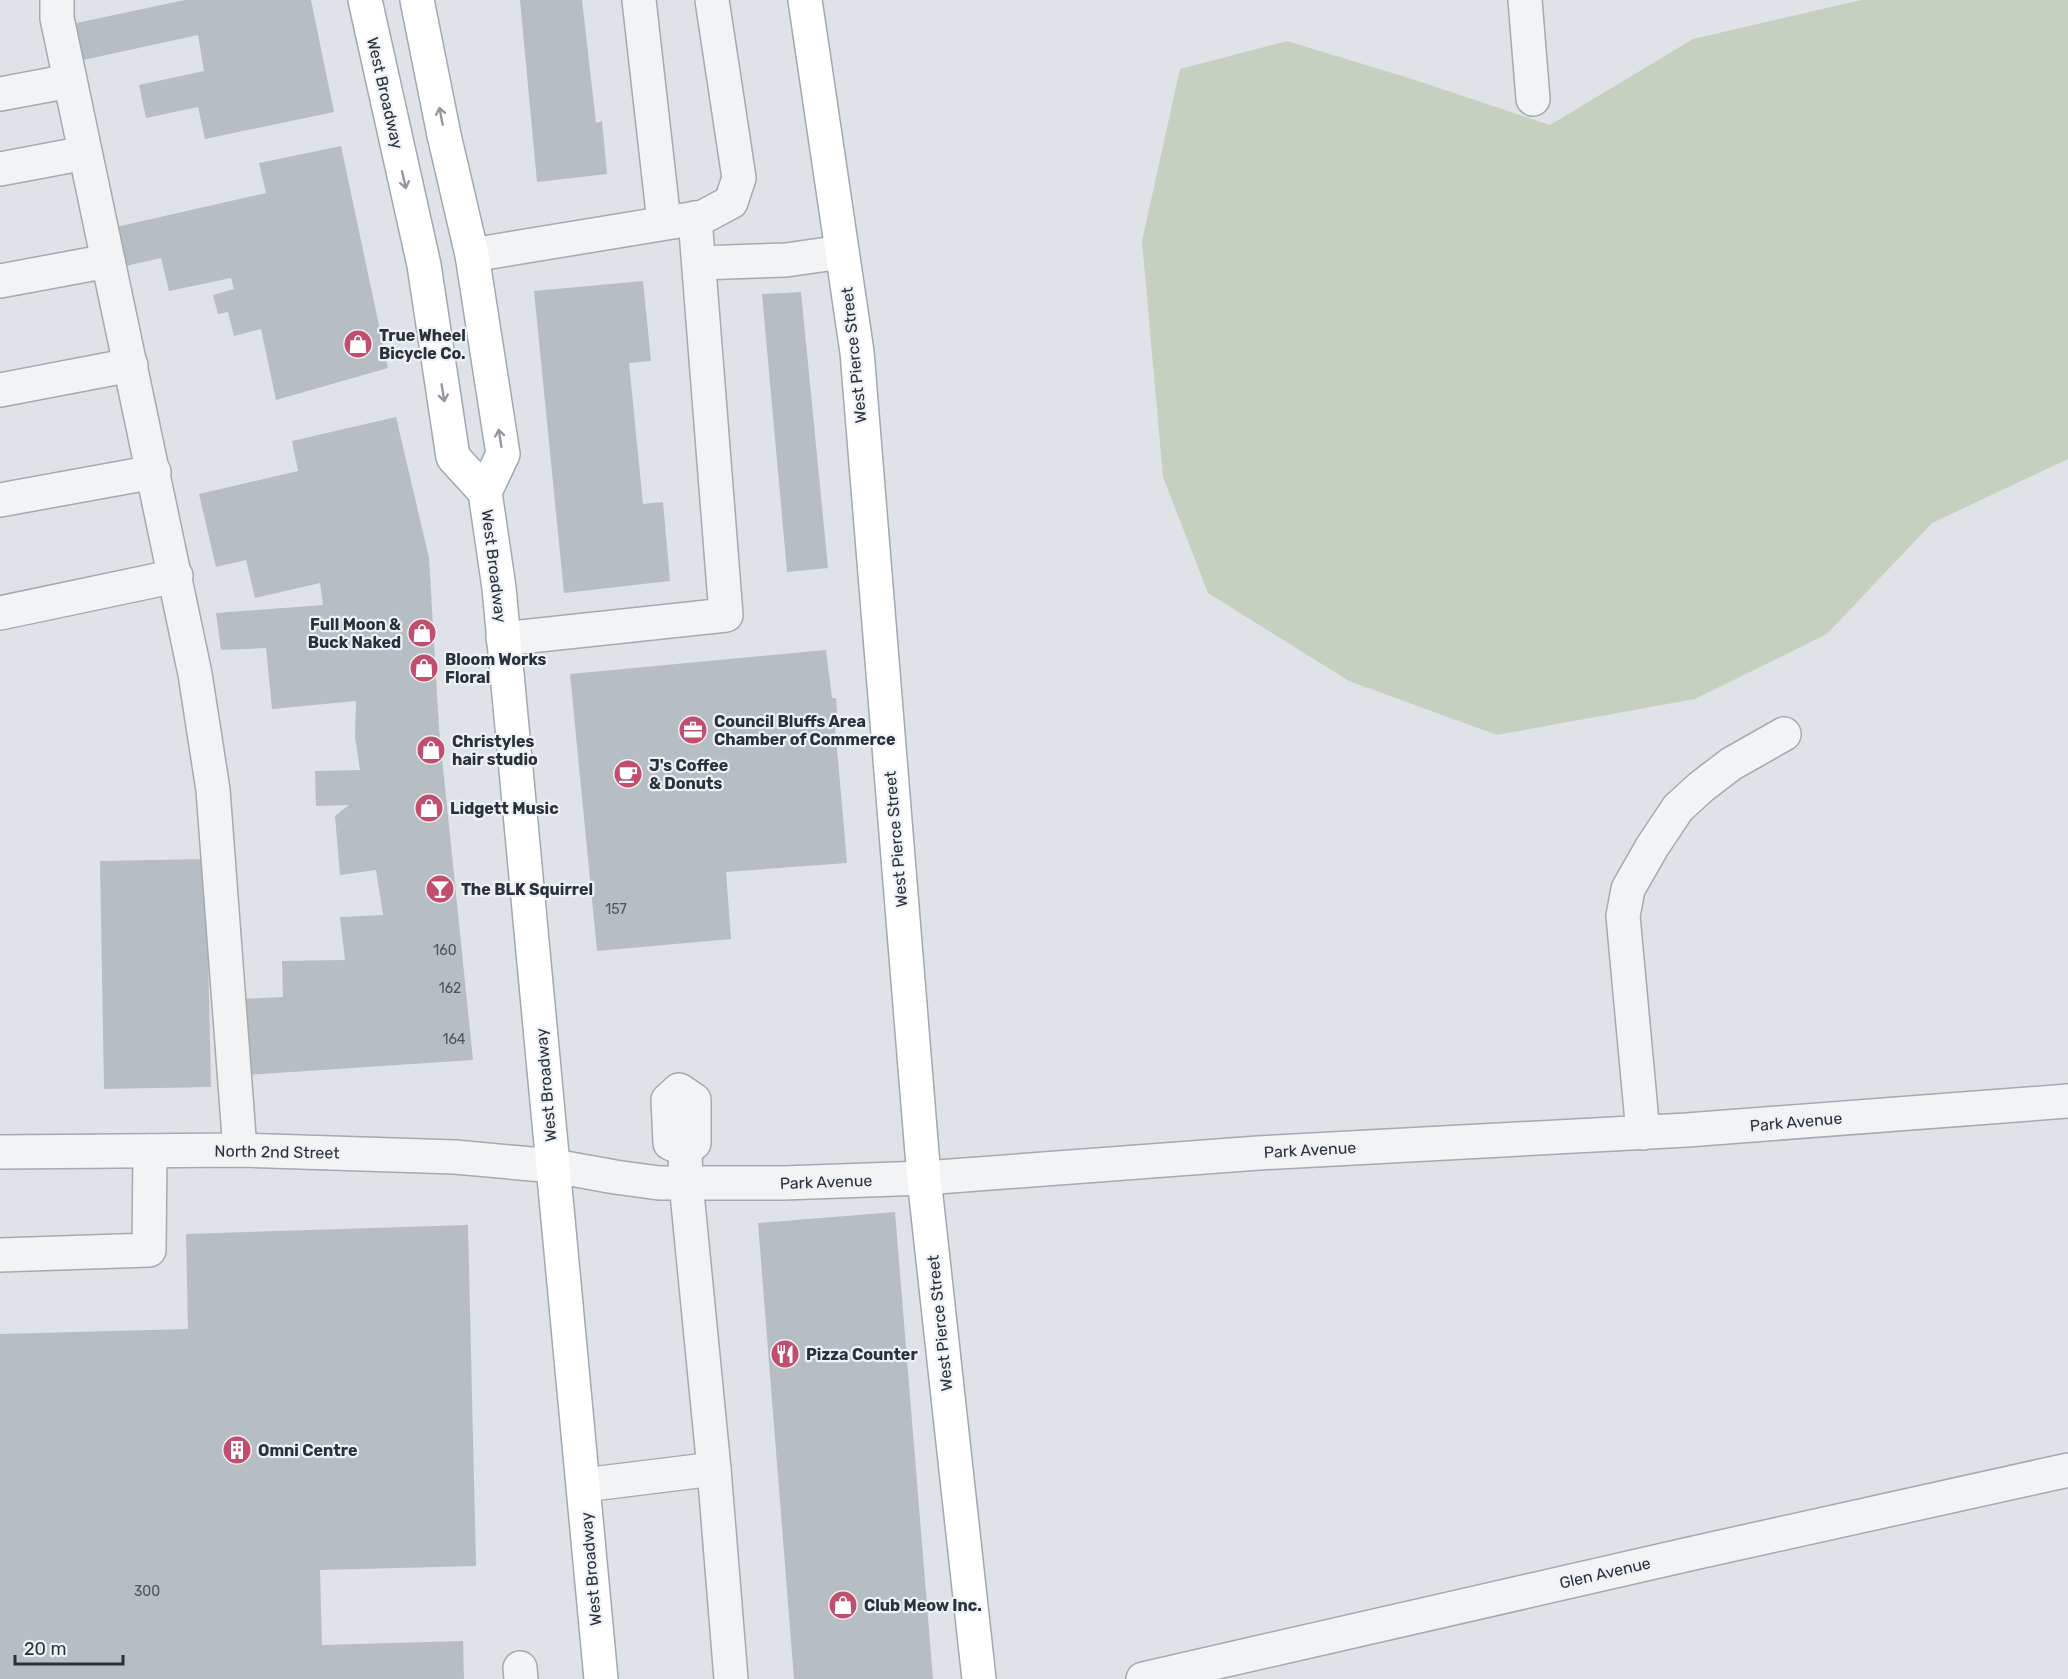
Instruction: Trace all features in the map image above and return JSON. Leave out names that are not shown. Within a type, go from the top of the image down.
[{"type":"main road","name":"West Broadway","points":[[366,0],[424,265],[453,457],[485,492]]},
{"type":"main road","name":"West Broadway","points":[[417,0],[444,135],[472,255],[503,454],[485,492],[499,588],[602,1679]]},
{"type":"main road","name":"West Pierce Street","points":[[805,0],[858,364],[924,1178],[980,1679]]},
{"type":"street","points":[[57,0],[57,18],[195,674],[213,790],[240,1150]]},
{"type":"street","points":[[503,639],[726,615],[699,263],[679,220],[639,0]]},
{"type":"street","points":[[472,255],[703,217],[731,202],[739,178],[712,0]]},
{"type":"street","points":[[1525,0],[1533,99]]},
{"type":"street","points":[[0,94],[70,81]]},
{"type":"street","points":[[0,169],[86,153]]},
{"type":"street","points":[[699,263],[786,260],[842,252]]},
{"type":"street","points":[[0,281],[108,261]]},
{"type":"street","points":[[0,390],[131,365]]},
{"type":"street","points":[[0,500],[154,472]]},
{"type":"street","points":[[0,613],[176,576]]},
{"type":"street","points":[[1643,1133],[1623,916],[1628,889],[1678,808],[1731,764],[1784,734]]},
{"type":"street","name":"Park Avenue","points":[[554,1166],[615,1178],[659,1183],[783,1184],[924,1178],[1258,1153],[1643,1133],[2068,1101]]},
{"type":"street","name":"North 2nd Street","points":[[0,1152],[240,1150],[455,1157],[554,1166]]},
{"type":"street","points":[[685,1150],[686,1183],[714,1468],[731,1679]]},
{"type":"street","points":[[0,1255],[149,1250],[150,1151]]},
{"type":"street","points":[[584,1485],[714,1468]]},
{"type":"street","name":"Glen Avenue","points":[[1143,1679],[2068,1470]]},
{"type":"green space","points":[[1861,0],[2068,0],[2068,459],[1932,523],[1827,634],[1695,699],[1497,735],[1349,681],[1208,593],[1163,477],[1142,241],[1180,69],[1287,41],[1412,79],[1550,125],[1693,39]]},
{"type":"building","points":[[185,0],[311,0],[334,112],[205,139],[198,107],[146,118],[139,85],[204,71],[198,35],[74,62],[67,25]]},
{"type":"building","points":[[520,0],[582,0],[596,123],[602,121],[607,174],[537,182]]},
{"type":"building","points":[[341,146],[388,368],[276,400],[261,329],[234,336],[228,312],[218,314],[213,295],[234,289],[231,278],[169,291],[161,258],[126,266],[116,227],[266,193],[259,163]]},
{"type":"building","points":[[643,281],[651,361],[629,363],[643,504],[663,502],[670,581],[564,593],[534,291]]},
{"type":"building","points":[[801,292],[828,568],[787,572],[762,294]]},
{"type":"building","points":[[396,417],[429,558],[439,728],[473,1060],[246,1075],[241,999],[283,997],[282,961],[345,960],[340,917],[383,915],[376,870],[340,875],[335,816],[349,805],[316,806],[315,771],[360,770],[355,737],[356,701],[272,709],[266,648],[221,650],[216,613],[323,605],[320,583],[255,598],[246,560],[216,567],[199,494],[298,471],[292,441]]},
{"type":"building","points":[[826,650],[832,698],[836,698],[838,725],[835,726],[847,863],[726,872],[731,939],[597,951],[570,674]]},
{"type":"building","points":[[206,859],[211,1087],[104,1089],[100,861]]},
{"type":"building","points":[[895,1212],[933,1679],[794,1679],[758,1223]]},
{"type":"building","name":"Omni Centre","points":[[468,1225],[476,1566],[320,1570],[322,1645],[463,1641],[464,1679],[0,1679],[0,1334],[188,1329],[186,1234]]},
{"type":"place","name":"True Wheel Bicycle Co.","points":[[358,344]]},
{"type":"place","name":"Full Moon & Buck Naked","points":[[422,633]]},
{"type":"place","name":"Bloom Works Floral","points":[[424,668]]},
{"type":"place","name":"Council Bluffs Area Chamber of Commerce","points":[[693,730]]},
{"type":"place","name":"Christyles hair studio","points":[[431,750]]},
{"type":"place","name":"J's Coffee & Donuts","points":[[628,774]]},
{"type":"place","name":"Lidgett Music","points":[[429,808]]},
{"type":"place","name":"The BLK Squirrel","points":[[440,889]]},
{"type":"place","name":"Pizza Counter","points":[[785,1354]]},
{"type":"place","name":"Omni Centre","points":[[237,1450]]},
{"type":"place","name":"Club Meow Inc.","points":[[843,1605]]}]
